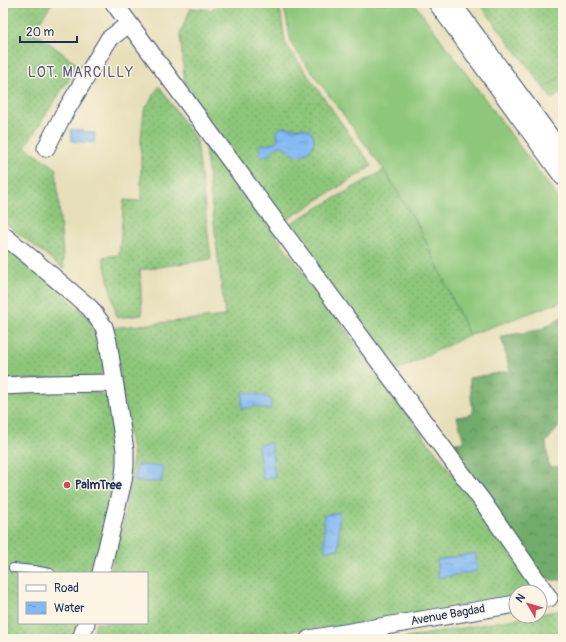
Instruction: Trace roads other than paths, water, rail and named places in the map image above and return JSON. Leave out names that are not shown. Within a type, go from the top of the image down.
[{"type":"street","points":[[114,3],[483,502],[551,598]]},
{"type":"street","points":[[437,3],[563,177]]},
{"type":"street","points":[[452,3],[563,154]]},
{"type":"street","points":[[46,148],[62,117],[109,39],[129,24]]},
{"type":"street","points":[[3,235],[90,308],[104,327],[108,342],[125,450],[125,466],[123,481],[101,572]]},
{"type":"street","points":[[3,386],[114,383]]},
{"type":"street","name":"Avenue Bagdad","points":[[309,639],[508,605]]},
{"type":"street","points":[[81,639],[86,624]]},
{"type":"lane","points":[[13,568],[45,572]]},
{"type":"water","points":[[281,127],[307,129],[314,138],[311,149],[308,152],[298,156],[282,146],[279,146],[268,156],[263,156],[260,153],[259,148],[262,144],[271,144],[276,141],[278,139],[277,132]]},
{"type":"water","points":[[71,129],[95,133],[94,143],[72,141]]},
{"type":"water","points":[[242,392],[257,394],[271,399],[270,410],[256,406],[242,409]]},
{"type":"water","points":[[271,442],[275,477],[263,480],[258,445]]},
{"type":"water","points":[[137,465],[162,466],[162,482],[135,482]]},
{"type":"water","points":[[339,512],[339,549],[325,551],[324,515]]},
{"type":"water","points":[[475,553],[478,571],[438,578],[437,560]]},
{"type":"place","name":"PalmTree","points":[[67,485]]},
{"type":"district","name":"LOT. MARCILLY","points":[[81,72]]}]
